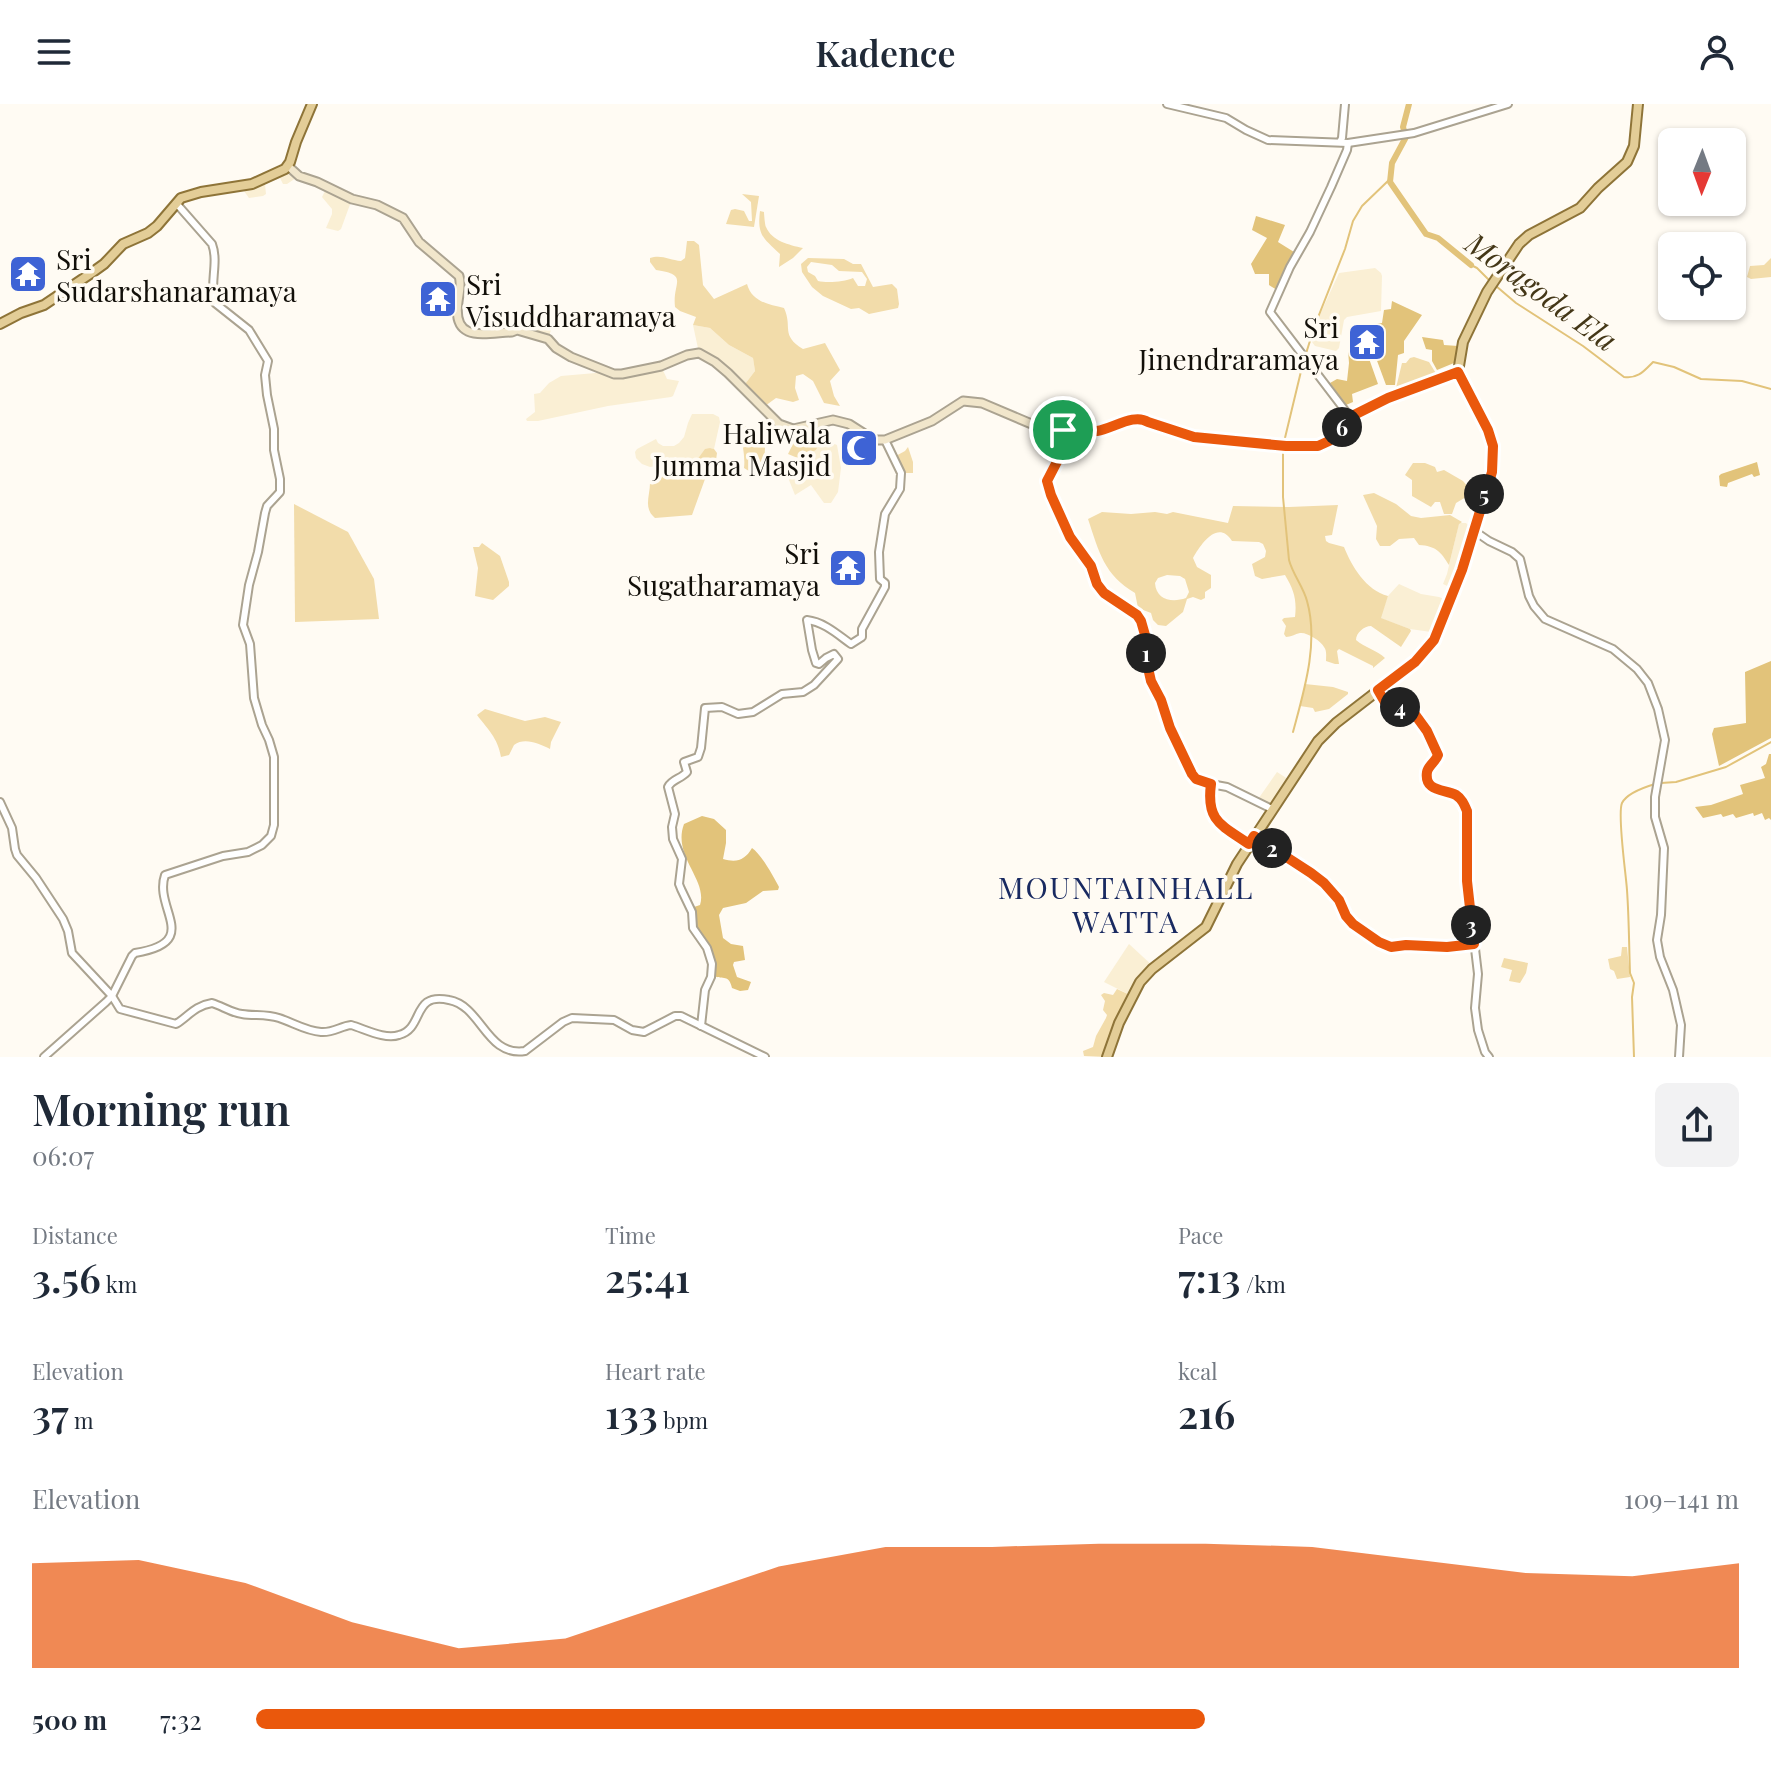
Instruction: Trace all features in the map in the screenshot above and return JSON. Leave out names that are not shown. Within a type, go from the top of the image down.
[{"type":"main road","points":[[0,324],[44,305],[90,274],[123,244],[157,226],[181,198],[252,184],[279,173],[288,166],[312,104]]},
{"type":"main road","points":[[1107,1057],[1119,1023],[1145,974],[1206,927],[1251,840],[1311,751],[1326,732],[1415,662],[1434,640],[1462,570],[1492,472],[1493,446],[1488,430],[1458,372],[1463,342],[1493,283],[1524,239],[1580,208],[1627,162],[1634,146],[1638,104]]},
{"type":"main road","points":[[288,166],[299,176],[403,218],[419,242],[459,276],[457,316],[463,329],[470,333],[517,330],[548,339],[564,353],[614,374],[661,366],[699,353],[728,373],[779,424],[793,429],[833,420],[849,424],[874,440],[885,440],[932,421],[963,401],[982,403],[1041,428],[1093,431],[1134,418],[1194,437],[1284,446],[1318,446],[1329,441],[1350,417],[1388,398],[1458,372]]},
{"type":"street","points":[[1167,104],[1226,118],[1268,140],[1348,143],[1414,133],[1508,104]]},
{"type":"street","points":[[1340,142],[1345,104]]},
{"type":"street","points":[[1348,143],[1310,232],[1270,312],[1350,417]]},
{"type":"street","points":[[44,1057],[112,996],[135,953],[160,947],[171,935],[173,924],[163,884],[165,875],[223,856],[248,852],[271,836],[274,825],[274,757],[254,698],[250,644],[243,625],[265,513],[267,506],[280,492],[265,375],[268,361],[249,330],[215,303],[212,284],[215,251],[176,203]]},
{"type":"street","points":[[1063,430],[1061,454],[1047,481],[1048,488],[1070,537],[1091,566],[1097,584],[1141,621],[1151,681],[1192,774],[1196,779],[1227,787],[1272,809]]},
{"type":"street","points":[[701,1026],[712,964],[707,948],[693,928],[692,912],[681,889],[682,859],[673,839],[675,814],[668,787],[687,772],[684,762],[698,757],[705,708],[722,707],[738,714],[753,712],[782,694],[803,692],[814,685],[838,659],[834,654],[816,663],[807,620],[830,628],[851,644],[862,637],[862,629],[885,587],[880,579],[879,552],[885,514],[900,489],[901,477],[885,440]]},
{"type":"street","points":[[1473,530],[1520,559],[1529,596],[1545,619],[1620,654],[1648,683],[1665,740],[1655,797],[1655,817],[1664,848],[1657,940],[1681,1025],[1679,1057]]},
{"type":"street","points":[[1378,690],[1386,704],[1411,709],[1427,731],[1438,755],[1427,772],[1433,788],[1459,796],[1467,811],[1467,881],[1478,974],[1475,1008],[1478,1030],[1489,1057]]},
{"type":"street","points":[[1211,784],[1210,808],[1214,819],[1311,873],[1339,900],[1353,924],[1379,942],[1391,947],[1474,944]]},
{"type":"street","points":[[0,802],[9,820],[17,855],[63,919],[72,953],[120,1009],[176,1024],[186,1014],[212,1003],[241,1014],[281,1019],[317,1032],[334,1031],[351,1025],[396,1036],[403,1035],[413,1024],[422,1005],[428,1000],[445,999],[463,1005],[486,1035],[505,1051],[513,1053],[525,1051],[572,1018],[614,1020],[644,1032],[675,1016],[691,1019],[765,1057]]},
{"type":"shaded area","points":[[285,170],[299,176],[287,184],[283,184],[280,178],[265,184],[266,194],[263,196],[249,198],[241,187]]},
{"type":"shaded area","points":[[327,187],[352,199],[338,231],[326,228],[332,214],[332,209],[322,197]]},
{"type":"shaded area","points":[[742,194],[759,196],[754,227],[726,224],[731,210],[735,209],[744,211],[752,221],[751,202]]},
{"type":"shaded area","points":[[760,211],[764,212],[766,226],[772,236],[803,248],[779,267],[780,254],[765,240],[759,226]]},
{"type":"shaded area","points":[[1256,216],[1285,225],[1278,242],[1294,252],[1277,290],[1269,285],[1269,274],[1255,274],[1251,264],[1267,238],[1252,230]]},
{"type":"shaded area","points":[[687,241],[699,245],[703,285],[714,299],[747,284],[757,298],[784,308],[789,335],[796,344],[803,349],[825,343],[840,370],[830,381],[840,406],[824,403],[813,381],[803,374],[796,376],[795,388],[799,400],[793,402],[776,398],[761,409],[742,388],[755,371],[753,358],[729,345],[710,328],[693,325],[696,317],[675,307],[676,277],[656,270],[650,262],[650,258],[658,257],[681,261],[685,258]]},
{"type":"shaded area","points":[[808,258],[844,259],[861,264],[873,287],[892,284],[897,289],[898,308],[869,314],[859,308],[851,309],[823,296],[812,287],[802,272],[801,264]],"holes":[[[811,262],[832,265],[839,271],[862,272],[867,279],[865,286],[858,286],[853,278],[836,282],[818,281],[807,267]]]},
{"type":"shaded area","points":[[1771,258],[1771,277],[1747,277],[1750,266],[1764,265]]},
{"type":"shaded area","points":[[1375,268],[1382,276],[1381,311],[1347,317],[1336,351],[1315,346],[1312,342],[1317,321],[1339,273]]},
{"type":"shaded area","points":[[1392,301],[1422,315],[1404,341],[1404,353],[1398,355],[1395,385],[1386,385],[1376,358],[1381,357],[1380,346],[1369,339],[1368,331],[1372,324],[1382,323],[1384,310],[1391,309]]},
{"type":"shaded area","points":[[519,318],[552,327],[548,339],[517,330]]},
{"type":"shaded area","points":[[693,325],[710,328],[729,345],[753,358],[755,371],[742,388],[699,353]]},
{"type":"shaded area","points":[[1422,337],[1443,340],[1444,345],[1458,346],[1454,363],[1437,370],[1432,361],[1432,350],[1426,349]]},
{"type":"shaded area","points":[[1348,350],[1366,350],[1378,384],[1352,394],[1353,402],[1346,405],[1330,383],[1337,379],[1347,381]]},
{"type":"shaded area","points":[[1414,357],[1429,362],[1437,375],[1395,392],[1402,363]]},
{"type":"shaded area","points":[[661,366],[667,379],[679,381],[671,397],[538,421],[526,419],[535,412],[534,394],[540,393],[561,376],[607,372],[622,374]]},
{"type":"shaded area","points":[[692,414],[719,417],[714,449],[710,448],[697,460],[650,467],[636,458],[637,449],[656,439],[663,446],[679,443]]},
{"type":"shaded area","points":[[742,422],[765,447],[762,479],[744,468]]},
{"type":"shaded area","points":[[801,428],[806,438],[822,439],[816,450],[800,459],[788,454],[793,429]]},
{"type":"shaded area","points":[[822,439],[837,445],[841,468],[838,492],[831,503],[824,503],[811,485],[795,495],[789,480],[790,467],[816,450]]},
{"type":"shaded area","points":[[908,447],[913,473],[901,473],[894,457]]},
{"type":"shaded area","points":[[710,448],[717,453],[716,460],[709,468],[692,515],[655,518],[648,506],[650,483],[672,468],[697,460],[705,449]]},
{"type":"shaded area","points":[[1757,462],[1760,475],[1754,477],[1752,474],[1728,483],[1727,487],[1720,486],[1721,474]]},
{"type":"shaded area","points":[[1413,463],[1425,463],[1435,467],[1437,472],[1444,470],[1468,487],[1466,497],[1456,503],[1452,514],[1444,514],[1440,502],[1435,502],[1431,507],[1412,496],[1412,480],[1405,475]]},
{"type":"shaded area","points":[[1374,493],[1411,516],[1450,515],[1462,522],[1449,565],[1437,550],[1419,545],[1414,538],[1399,539],[1390,546],[1380,546],[1376,539],[1377,526],[1363,495]]},
{"type":"shaded area","points":[[294,504],[348,532],[374,579],[379,619],[295,622]]},
{"type":"shaded area","points":[[1338,505],[1332,535],[1325,536],[1326,541],[1344,547],[1361,577],[1373,589],[1388,596],[1381,618],[1410,629],[1401,647],[1371,626],[1361,630],[1356,640],[1385,658],[1373,668],[1339,649],[1339,664],[1326,661],[1326,650],[1314,637],[1306,634],[1286,637],[1286,626],[1282,620],[1295,617],[1296,605],[1285,575],[1262,579],[1255,576],[1252,564],[1265,557],[1263,544],[1232,541],[1221,532],[1210,536],[1193,558],[1197,567],[1211,575],[1211,588],[1205,592],[1205,598],[1187,599],[1183,612],[1166,626],[1158,625],[1151,613],[1138,608],[1135,593],[1109,570],[1088,519],[1102,512],[1173,512],[1228,523],[1233,506]],"holes":[[[1180,576],[1185,579],[1189,592],[1186,598],[1170,600],[1158,593],[1155,583],[1158,578]]]},
{"type":"shaded area","points":[[1459,523],[1466,523],[1473,530],[1454,589],[1443,584]]},
{"type":"shaded area","points":[[482,543],[500,556],[509,582],[509,586],[493,600],[475,596],[478,568],[473,547],[479,547]]},
{"type":"shaded area","points":[[1399,584],[1449,601],[1438,633],[1410,629],[1380,618],[1388,596]]},
{"type":"shaded area","points":[[1771,661],[1771,738],[1719,766],[1712,734],[1714,728],[1746,723],[1745,672]]},
{"type":"shaded area","points":[[1305,684],[1333,687],[1348,694],[1329,709],[1315,712],[1313,708],[1300,706]]},
{"type":"shaded area","points":[[485,709],[525,721],[545,717],[561,722],[550,749],[523,742],[514,745],[509,755],[501,757],[495,739],[477,715]]},
{"type":"shaded area","points":[[1769,754],[1771,820],[1765,820],[1762,813],[1736,818],[1733,814],[1723,817],[1721,814],[1703,818],[1695,807],[1743,794],[1740,785],[1765,778],[1761,767],[1766,764]]},
{"type":"shaded area","points":[[1277,772],[1291,781],[1272,809],[1256,802]]},
{"type":"shaded area","points":[[702,816],[714,819],[726,830],[723,859],[740,860],[752,848],[779,887],[778,890],[763,891],[746,903],[723,908],[719,915],[723,938],[731,944],[743,946],[745,960],[733,965],[737,977],[751,982],[748,990],[732,988],[727,979],[714,976],[707,948],[693,928],[691,908],[700,905],[701,896],[686,857],[682,836],[684,824]]},
{"type":"shaded area","points":[[1129,944],[1155,968],[1132,996],[1104,982]]},
{"type":"shaded area","points":[[1622,947],[1627,947],[1630,977],[1617,979],[1608,959],[1621,956]]},
{"type":"shaded area","points":[[1504,958],[1528,963],[1520,983],[1509,981],[1512,970],[1501,967]]},
{"type":"shaded area","points":[[1117,989],[1132,996],[1107,1057],[1084,1056],[1083,1051],[1093,1047],[1107,1015],[1101,995],[1113,995]]},
{"type":"waterway","name":"Moragoda Ela","points":[[1409,104],[1403,127],[1406,137],[1392,163],[1390,182],[1426,234],[1438,238],[1471,265]]},
{"type":"waterway","points":[[1284,442],[1303,363],[1353,221],[1362,206],[1390,179]]},
{"type":"waterway","name":"Moragoda Ela","points":[[1471,265],[1491,282]]},
{"type":"waterway","name":"Moragoda Ela","points":[[1496,286],[1624,377],[1637,376],[1653,362],[1701,379],[1742,381],[1771,389]]},
{"type":"waterway","points":[[1283,448],[1283,497],[1289,560],[1307,601],[1311,633],[1309,667],[1293,732]]},
{"type":"waterway","points":[[1661,783],[1676,782],[1726,767],[1771,742]]},
{"type":"waterway","points":[[1634,1057],[1634,983],[1630,973],[1621,809],[1628,796],[1655,784]]},
{"type":"place","name":"Sri Sudarshanaramaya","points":[[28,274]]},
{"type":"place","name":"Sri Visuddharamaya","points":[[438,299]]},
{"type":"place","name":"Sri Jinendraramaya","points":[[1367,342]]},
{"type":"place","name":"Haliwala Jumma Masjid","points":[[859,448]]},
{"type":"place","name":"Sri Sugatharamaya","points":[[848,568]]},
{"type":"district","name":"MOUNTAINHALL WATTA","points":[[1126,904]]},
{"type":"route","points":[[1458,372],[1488,430],[1493,446],[1492,472],[1462,570],[1434,640],[1415,662],[1378,690],[1389,706],[1411,709],[1427,731],[1438,755],[1427,772],[1433,788],[1459,796],[1464,802],[1467,811],[1469,910],[1474,944],[1391,947],[1379,942],[1353,924],[1339,900],[1311,873],[1254,836],[1249,844],[1214,819],[1210,808],[1211,784],[1196,779],[1192,774],[1151,681],[1141,621],[1097,584],[1091,566],[1070,537],[1048,488],[1047,481],[1061,454],[1063,430],[1093,431],[1134,418],[1194,437],[1318,446],[1333,438],[1350,417],[1388,398],[1458,372]]}]
